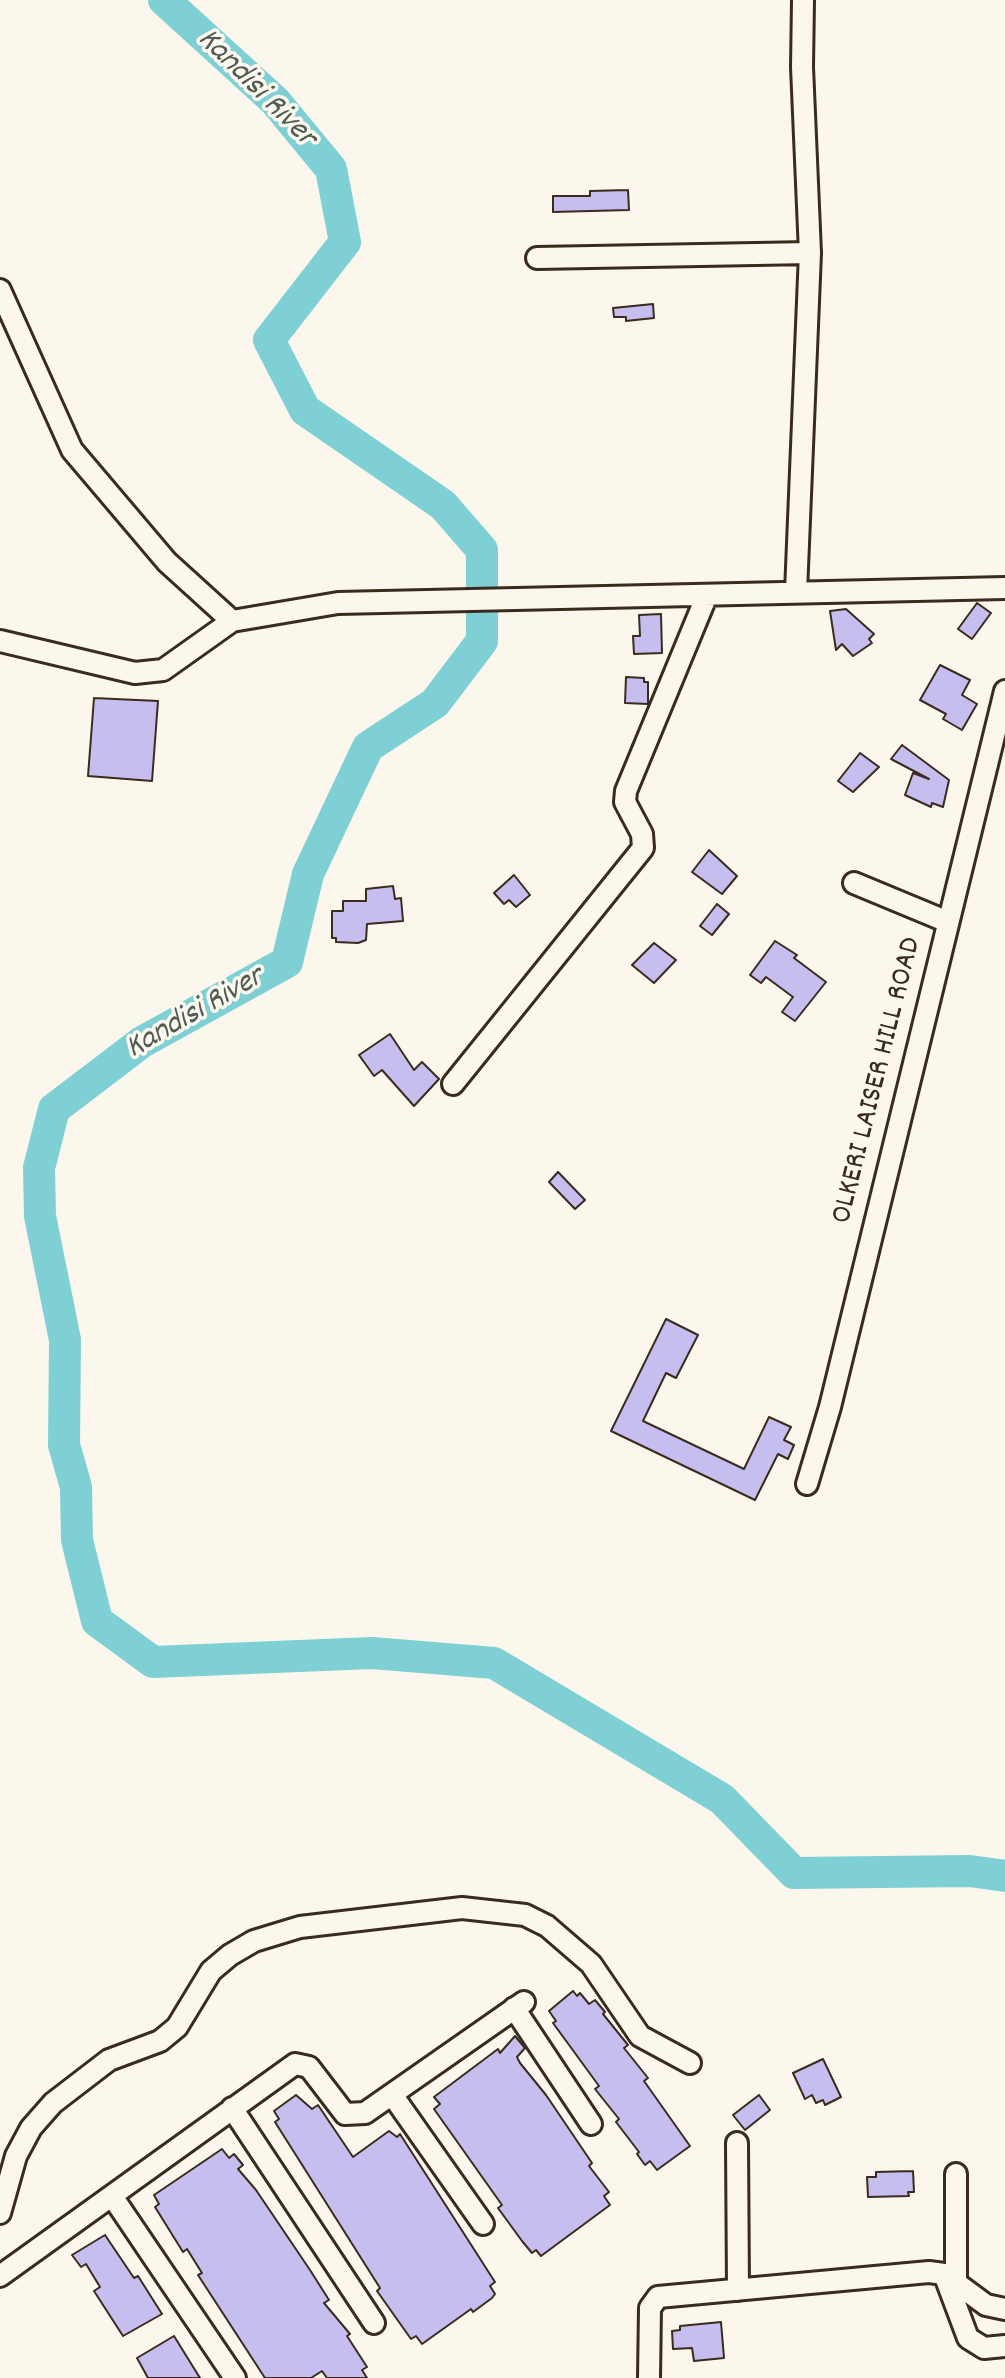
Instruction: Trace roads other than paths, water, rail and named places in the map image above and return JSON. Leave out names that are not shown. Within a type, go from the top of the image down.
[{"type":"street","points":[[796,592],[810,253],[803,0]]},
{"type":"street","points":[[537,258],[810,253]]},
{"type":"street","points":[[0,290],[72,450],[167,562],[232,621]]},
{"type":"street","points":[[0,641],[135,673],[163,670],[232,621],[338,603],[1005,588]]},
{"type":"street","points":[[453,1084],[643,848],[642,834],[625,802],[626,791],[707,595]]},
{"type":"street","name":"OLKERI LAISER HILL ROAD","points":[[807,1484],[830,1407],[1005,691]]},
{"type":"street","points":[[854,883],[948,922]]},
{"type":"street","points":[[0,2213],[16,2156],[31,2128],[53,2103],[109,2060],[160,2041],[177,2027],[211,1971],[230,1955],[254,1941],[300,1927],[462,1908],[525,1915],[547,1926],[591,1964],[640,2036],[690,2063]]},
{"type":"street","points":[[0,2276],[295,2064],[309,2067],[345,2114],[365,2113],[519,2005],[591,2124]]},
{"type":"street","points":[[393,2096],[483,2224]]},
{"type":"street","points":[[232,2108],[374,2323]]},
{"type":"street","points":[[737,2143],[738,2290]]},
{"type":"street","points":[[956,2174],[950,2277],[968,2338],[984,2348],[1005,2346]]},
{"type":"street","points":[[112,2196],[235,2378]]},
{"type":"street","points":[[649,2378],[650,2308],[658,2297],[950,2277],[986,2305],[1005,2309]]},
{"type":"waterway","name":"Kandisi River","points":[[164,0],[275,101],[331,169],[345,242],[269,340],[305,410],[443,505],[482,550],[482,641],[435,703],[368,747],[308,874],[287,962],[142,1042],[54,1109],[39,1168],[40,1216],[65,1340],[64,1445],[76,1487],[77,1540],[97,1621],[153,1662],[372,1653],[494,1663],[722,1799],[794,1873],[970,1871],[1005,1876]]}]
